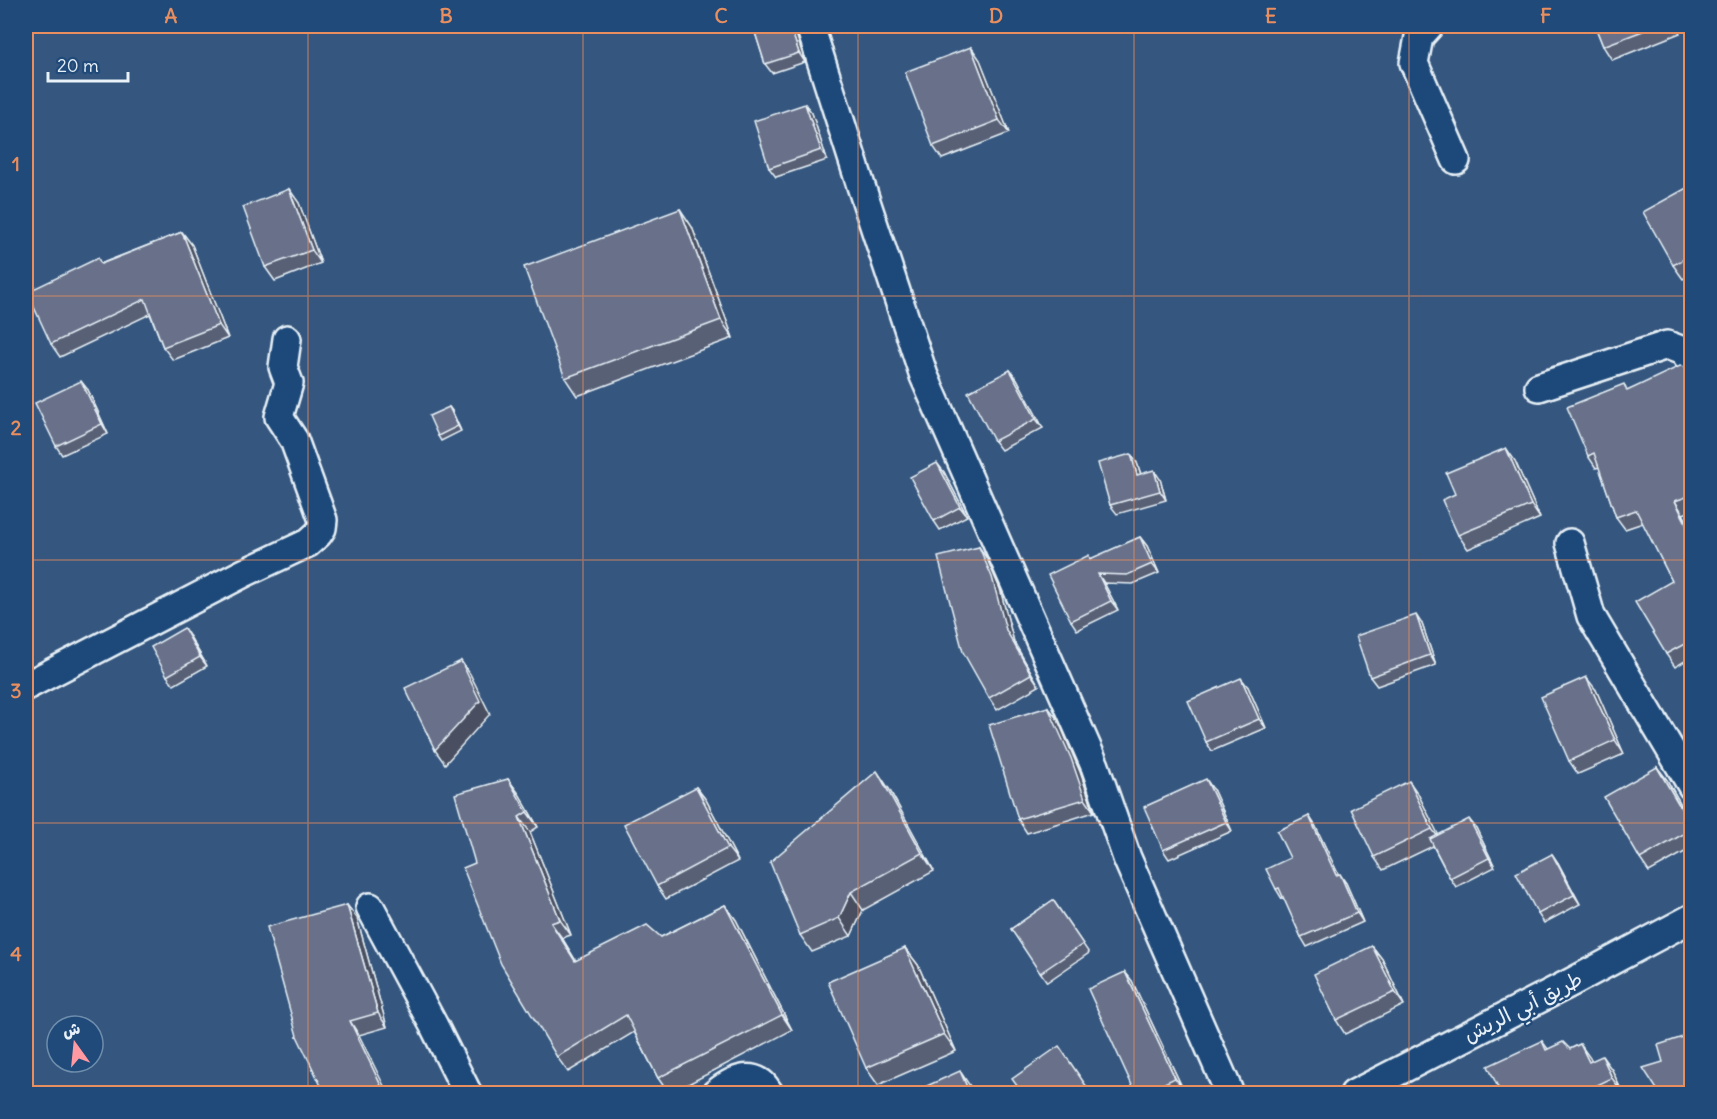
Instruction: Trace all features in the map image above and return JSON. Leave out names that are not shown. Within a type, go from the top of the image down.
[{"type":"street","points":[[810,26],[924,376],[1095,766],[1127,858],[1230,1094]]},
{"type":"street","points":[[1429,26],[1419,37],[1414,63],[1456,160]]},
{"type":"street","points":[[26,686],[234,578],[308,543],[318,534],[322,528],[322,520],[294,441],[279,417],[289,384],[283,367],[287,339]]},
{"type":"street","points":[[1539,387],[1667,345],[1683,351],[1692,364]]},
{"type":"street","points":[[1570,543],[1591,616],[1692,786]]},
{"type":"street","points":[[370,907],[468,1094]]},
{"type":"street","name":"طريق أبي الريش","points":[[1354,1094],[1692,918]]},
{"type":"street","points":[[715,1094],[724,1086],[744,1078],[761,1082],[770,1094]]},
{"type":"building","points":[[753,26],[790,26],[799,53],[765,64]]},
{"type":"building","points":[[1595,26],[1656,26],[1603,46]]},
{"type":"building","points":[[971,47],[999,120],[933,146],[905,72]]},
{"type":"building","points":[[805,104],[821,150],[769,168],[754,121]]},
{"type":"building","points":[[1692,185],[1692,255],[1673,265],[1643,212]]},
{"type":"building","points":[[289,189],[312,250],[265,267],[243,207]]},
{"type":"building","points":[[680,209],[721,320],[565,378],[524,267]]},
{"type":"building","points":[[182,232],[219,325],[163,347],[145,299],[51,344],[27,292],[98,258],[101,264]]},
{"type":"building","points":[[1680,366],[1686,367],[1692,379],[1692,495],[1675,501],[1692,535],[1692,640],[1666,654],[1635,602],[1672,581],[1636,510],[1616,517],[1594,453],[1588,456],[1567,407],[1624,384],[1627,391]]},
{"type":"building","points":[[1010,370],[1036,419],[994,441],[968,392]]},
{"type":"building","points":[[81,381],[102,424],[56,446],[35,403]]},
{"type":"building","points":[[449,407],[458,426],[438,436],[429,416]]},
{"type":"building","points":[[1506,448],[1531,505],[1458,535],[1442,500],[1455,494],[1446,473]]},
{"type":"building","points":[[1131,454],[1137,475],[1154,470],[1160,491],[1110,505],[1098,463]]},
{"type":"building","points":[[937,463],[960,507],[934,521],[910,477]]},
{"type":"building","points":[[1140,537],[1152,564],[1127,575],[1098,574],[1111,601],[1071,621],[1048,575],[1089,555],[1090,559]]},
{"type":"building","points":[[979,547],[992,577],[1006,630],[1031,674],[989,698],[963,652],[938,557]]},
{"type":"building","points":[[1416,615],[1430,655],[1370,677],[1356,636]]},
{"type":"building","points":[[184,628],[200,657],[167,676],[151,647]]},
{"type":"building","points":[[461,661],[480,701],[435,750],[405,688]]},
{"type":"building","points":[[1586,677],[1615,740],[1569,761],[1541,697]]},
{"type":"building","points":[[1241,678],[1259,719],[1206,742],[1188,701]]},
{"type":"building","points":[[1048,707],[1071,758],[1085,799],[1018,819],[989,725]]},
{"type":"building","points":[[1657,767],[1692,829],[1640,859],[1604,797]]},
{"type":"building","points":[[877,771],[922,853],[851,892],[839,918],[800,935],[770,862]]},
{"type":"building","points":[[508,779],[527,812],[519,817],[560,920],[551,923],[575,961],[647,925],[661,937],[725,905],[782,1015],[658,1078],[626,1015],[557,1057],[501,964],[463,868],[475,863],[455,794]]},
{"type":"building","points":[[1206,779],[1226,822],[1163,850],[1144,807]]},
{"type":"building","points":[[1409,781],[1432,829],[1374,857],[1351,809]]},
{"type":"building","points":[[696,787],[728,848],[657,886],[624,824]]},
{"type":"building","points":[[1309,816],[1336,875],[1340,874],[1357,913],[1301,937],[1279,888],[1276,889],[1266,869],[1290,858],[1277,831]]},
{"type":"building","points":[[1469,819],[1489,858],[1450,878],[1430,839]]},
{"type":"building","points":[[1552,854],[1574,895],[1538,914],[1516,873]]},
{"type":"building","points":[[1053,900],[1083,944],[1040,973],[1011,929]]},
{"type":"building","points":[[347,905],[378,1013],[350,1021],[385,1094],[325,1094],[297,1036],[267,927]]},
{"type":"building","points":[[1372,946],[1395,992],[1336,1020],[1314,974]]},
{"type":"building","points":[[905,948],[944,1034],[866,1068],[828,982]]},
{"type":"building","points":[[1125,972],[1175,1078],[1142,1094],[1136,1094],[1088,989]]},
{"type":"building","points":[[1683,1037],[1692,1051],[1692,1094],[1660,1094],[1643,1068],[1663,1062],[1658,1045]]},
{"type":"building","points":[[1542,1041],[1546,1050],[1563,1042],[1570,1049],[1580,1044],[1589,1062],[1602,1056],[1612,1078],[1579,1094],[1501,1094],[1488,1066]]},
{"type":"building","points":[[1059,1046],[1091,1093],[1023,1094],[1012,1079]]},
{"type":"building","points":[[960,1071],[970,1094],[909,1094]]}]
